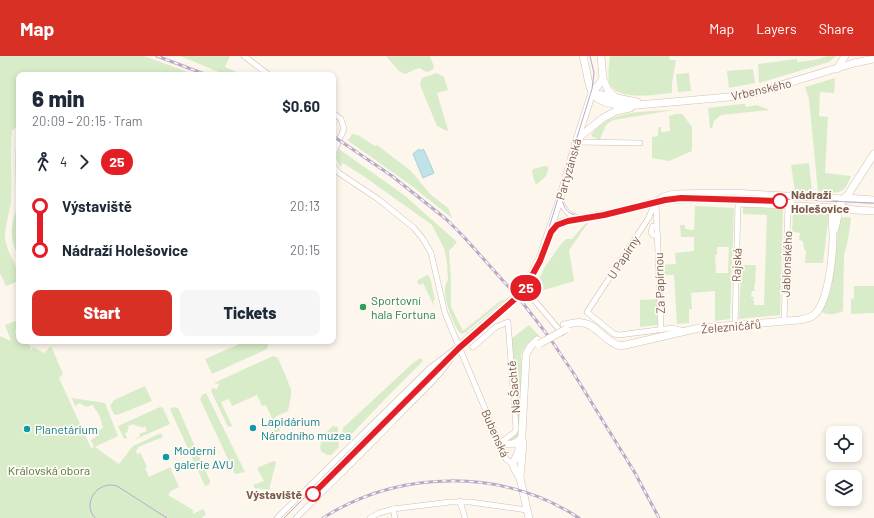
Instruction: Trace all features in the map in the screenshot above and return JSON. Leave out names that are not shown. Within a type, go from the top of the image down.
[{"type":"main road","points":[[583,56],[592,93]]},
{"type":"main road","points":[[601,56],[603,79],[608,90],[619,99]]},
{"type":"main road","points":[[837,69],[845,56]]},
{"type":"main road","name":"Vrbenského","points":[[592,93],[599,100],[626,106],[645,103],[743,95],[778,87],[837,69],[863,58],[874,59]]},
{"type":"main road","name":"Partyzánská","points":[[459,346],[524,288],[540,258],[560,199],[576,141],[592,93],[603,79]]},
{"type":"main road","name":"Vrbenského","points":[[592,93],[645,103]]},
{"type":"main road","name":"Vrbenského","points":[[576,141],[603,118],[616,111],[645,103]]},
{"type":"main road","points":[[874,154],[838,207],[874,211]]},
{"type":"main road","points":[[845,198],[874,200]]},
{"type":"main road","name":"Železničářů","points":[[520,478],[523,450],[522,436],[526,357],[528,350],[538,342],[564,329],[572,323],[582,322],[610,342],[621,346],[699,328],[809,318],[816,314],[828,285],[833,235],[832,216],[838,207]]},
{"type":"main road","points":[[498,443],[517,443],[522,436]]},
{"type":"main road","name":"Železničářů","points":[[513,463],[518,453],[522,436]]},
{"type":"main road","name":"Bubenská","points":[[513,463],[514,468],[520,478],[529,518]]},
{"type":"street","points":[[244,56],[265,72]]},
{"type":"street","points":[[336,115],[341,119],[344,129],[336,147]]},
{"type":"street","points":[[576,141],[640,143]]},
{"type":"street","name":"Bubenská","points":[[336,170],[378,199],[414,228],[423,239],[431,254],[445,313],[498,443],[506,459],[513,463]]},
{"type":"street","points":[[656,201],[664,196],[680,193],[731,192],[845,198]]},
{"type":"street","name":"Jablonského","points":[[784,321],[789,204],[791,194]]},
{"type":"street","points":[[560,199],[563,209],[569,215],[577,218]]},
{"type":"street","points":[[549,231],[559,222],[612,212],[656,201],[712,199],[838,207]]},
{"type":"street","name":"Za Papírnou","points":[[656,201],[661,330]]},
{"type":"street","name":"U Papírny","points":[[587,312],[648,219],[656,201]]},
{"type":"street","name":"Rajská","points":[[734,325],[738,204],[789,204]]},
{"type":"street","name":"Za Papírnou","points":[[653,226],[651,232],[653,235],[658,236]]},
{"type":"street","points":[[524,288],[564,329]]},
{"type":"street","name":"Za Papírnou","points":[[587,312],[618,335],[673,328],[685,331]]},
{"type":"street","name":"Na Šachtě","points":[[472,347],[496,327],[508,322],[516,428],[515,432],[498,443]]},
{"type":"street","points":[[278,518],[430,368],[459,346]]},
{"type":"street","points":[[296,518],[358,458],[452,360],[459,346]]},
{"type":"street","points":[[513,463],[523,450]]},
{"type":"street","points":[[460,501],[465,518]]},
{"type":"street","points":[[370,518],[379,513],[393,509],[460,501],[527,510]]},
{"type":"street","points":[[393,509],[395,518]]},
{"type":"green space","points":[[0,56],[144,56],[188,72],[16,72],[16,128],[12,130],[11,201],[5,237],[16,268],[16,282],[6,286],[0,275]]},
{"type":"green space","points":[[180,56],[230,56],[225,67],[236,72],[219,72]]},
{"type":"green space","points":[[386,56],[430,56],[434,67],[432,70],[427,72],[419,68],[405,74],[399,71]]},
{"type":"green space","points":[[610,56],[669,56],[670,60],[676,60],[672,93],[639,96],[621,93],[615,90],[610,84],[609,78],[608,70]]},
{"type":"green space","points":[[827,56],[836,56],[829,62],[759,83],[758,64],[797,59],[797,62]]},
{"type":"green space","points":[[753,69],[755,83],[729,88],[727,71]]},
{"type":"green space","points":[[437,73],[444,77],[448,90],[437,93],[448,130],[447,131],[437,126],[420,85],[422,78]]},
{"type":"green space","points":[[689,73],[691,91],[678,92],[676,74]]},
{"type":"green space","points":[[835,78],[834,93],[820,92],[819,116],[828,117],[825,173],[851,176],[845,187],[839,192],[818,192],[809,99],[805,87]]},
{"type":"green space","points":[[745,104],[746,107],[757,105],[770,110],[721,115],[714,121],[712,128],[710,128],[708,108]]},
{"type":"green space","points":[[674,110],[613,120],[606,125],[600,139],[597,140],[597,138],[591,135],[608,120],[618,116],[640,112]]},
{"type":"green space","points":[[682,114],[692,127],[692,151],[669,161],[652,158],[652,137],[658,136],[658,127],[661,127],[661,132],[670,131],[669,116]]},
{"type":"green space","points":[[352,134],[358,135],[375,146],[377,145],[411,171],[430,194],[448,208],[452,218],[408,183],[347,140]]},
{"type":"green space","points":[[16,145],[16,186],[15,155]]},
{"type":"green space","points":[[339,149],[404,195],[457,242],[449,251],[451,307],[463,331],[499,302],[507,298],[466,332],[462,334],[459,332],[450,314],[446,298],[445,291],[448,280],[444,248],[432,225],[343,163],[340,167],[336,158]]},
{"type":"green space","points":[[809,163],[812,191],[795,191],[791,165]]},
{"type":"green space","points":[[545,166],[549,167],[546,176],[537,184],[535,183],[532,172],[533,169]]},
{"type":"green space","points":[[695,206],[734,208],[730,319],[715,321],[715,291],[691,293],[692,309],[689,309],[689,323],[677,324],[674,275],[662,275],[661,265],[676,264],[675,253],[694,251],[694,237],[681,237],[680,225],[685,225],[685,229],[694,230]],"holes":[[[717,247],[729,247],[728,273],[716,273],[715,255],[717,255]]]},
{"type":"green space","points":[[743,207],[783,209],[780,315],[739,319],[741,265],[756,265],[755,291],[752,291],[751,297],[754,297],[754,305],[764,305],[767,215],[743,214]]},
{"type":"green space","points":[[793,210],[827,211],[829,213],[823,263],[805,263],[806,251],[804,249],[803,241],[799,240],[800,233],[792,232]]},
{"type":"green space","points":[[16,212],[16,252],[12,238],[14,217]]},
{"type":"green space","points":[[850,217],[851,220],[844,254],[843,311],[835,314],[827,314],[822,312],[831,289],[839,220],[840,218]]},
{"type":"green space","points":[[586,223],[588,223],[569,250],[574,281],[534,293],[544,268],[561,244],[566,239],[572,239]]},
{"type":"green space","points":[[427,275],[430,277],[435,300],[433,301],[435,308],[423,283],[419,285],[417,282]]},
{"type":"green space","points":[[854,286],[874,286],[874,313],[851,314],[851,299],[854,298]]},
{"type":"green space","points":[[657,299],[658,325],[640,327],[640,300]]},
{"type":"green space","name":"Královská obora","points":[[16,321],[16,344],[27,344],[31,346],[31,350],[33,347],[44,353],[51,346],[63,374],[59,378],[91,448],[94,447],[91,440],[96,437],[96,431],[103,428],[100,418],[93,405],[86,407],[80,403],[75,406],[72,398],[105,403],[118,436],[95,447],[119,464],[133,446],[161,433],[163,437],[138,447],[136,450],[137,454],[141,454],[147,467],[145,468],[149,477],[170,467],[179,487],[171,491],[168,495],[193,510],[193,514],[203,509],[206,514],[202,518],[0,518],[0,336],[11,341],[5,325]]},
{"type":"green space","points":[[529,325],[540,337],[527,344],[521,354],[522,374],[519,434],[514,441],[508,441],[518,431],[511,339]]},
{"type":"green space","points":[[239,344],[268,344],[267,349],[212,374],[205,359]]},
{"type":"green space","points":[[273,356],[278,358],[291,389],[288,411],[275,417],[280,431],[274,433],[273,431],[277,429],[266,405],[262,406],[257,395],[232,406],[229,399],[221,402],[232,426],[228,427],[211,391],[212,388],[217,389],[219,384],[214,383]]},
{"type":"green space","points":[[421,358],[423,361],[344,442],[342,435],[343,428],[413,363]]},
{"type":"green space","points":[[430,370],[435,372],[435,375],[373,437],[368,444],[361,437],[368,433]]},
{"type":"green space","points":[[145,386],[152,401],[117,415],[114,414],[110,406],[114,400]]},
{"type":"green space","points":[[206,393],[245,472],[235,474],[200,399],[202,395]]},
{"type":"green space","points":[[160,407],[163,408],[170,424],[134,440],[140,436],[139,434],[147,431],[145,426],[142,428],[141,426],[135,426],[134,424],[128,426],[128,432],[125,433],[127,438],[124,439],[118,426]]},
{"type":"green space","points":[[174,407],[178,408],[210,481],[209,485],[205,486],[170,409]]},
{"type":"green space","points":[[333,426],[338,427],[339,447],[331,455],[327,455],[321,451],[320,448],[325,434]]},
{"type":"green space","points":[[273,461],[276,462],[269,490],[255,488],[253,485],[264,481],[257,468]]},
{"type":"water","points":[[419,149],[420,151],[423,149],[425,152],[434,173],[423,178],[413,154]]},
{"type":"tram line","points":[[284,518],[458,345],[510,301],[523,288],[542,250],[592,89],[594,73],[590,56]]},
{"type":"tram line","points":[[562,194],[566,209],[570,213],[578,216]]},
{"type":"tram line","points":[[550,228],[556,222],[563,219],[602,213],[680,195],[874,203]]},
{"type":"tram line","name":"25","points":[[313,494],[459,348],[525,290],[540,261],[551,232],[558,224],[604,215],[665,200],[681,198],[780,201]]},
{"type":"tram line","points":[[95,518],[91,512],[91,500],[98,490],[104,486],[110,485],[117,486],[167,518]]},
{"type":"railway","points":[[157,56],[199,72]]},
{"type":"railway","points":[[336,138],[392,176],[446,219],[522,302],[549,337],[574,374],[635,473],[659,518]]},
{"type":"railway","points":[[323,518],[353,502],[384,490],[417,483],[451,481],[485,483],[518,490],[549,502],[579,518]]},
{"type":"place","name":"Nádraží Holešovice","points":[[780,201]]},
{"type":"place","name":"Sportovní hala Fortuna","points":[[363,307]]},
{"type":"place","name":"Lapidárium Národního muzea","points":[[253,428]]},
{"type":"place","name":"Planetárium","points":[[27,429]]},
{"type":"place","name":"Moderní galerie AVU","points":[[166,457]]},
{"type":"place","name":"Výstaviště","points":[[313,494]]}]
